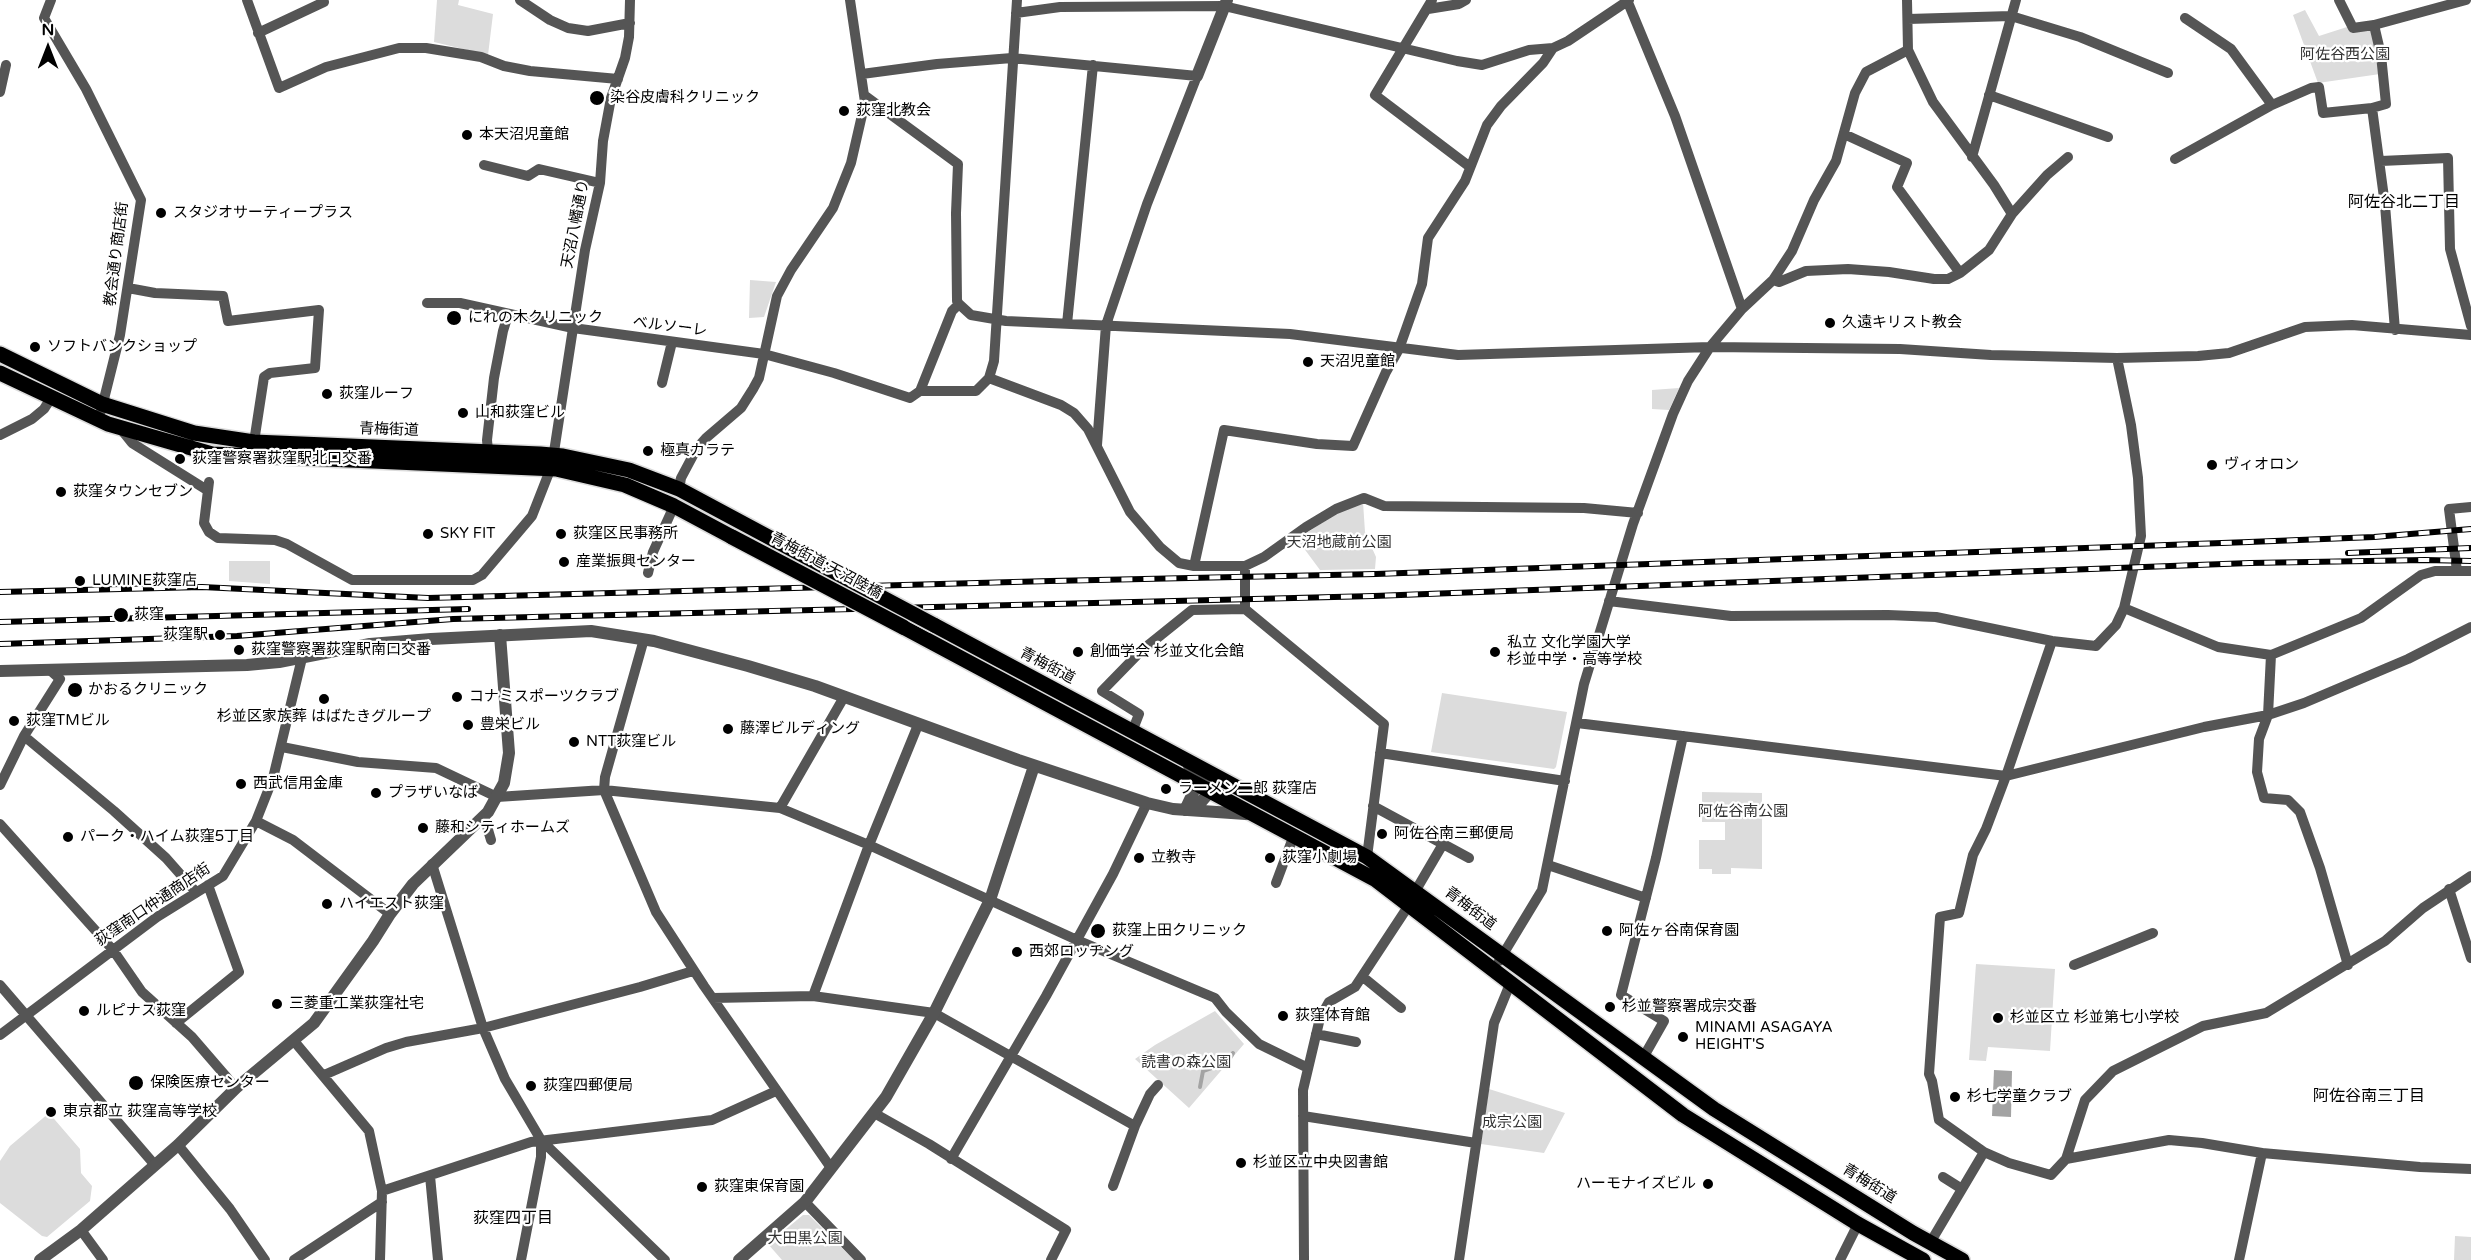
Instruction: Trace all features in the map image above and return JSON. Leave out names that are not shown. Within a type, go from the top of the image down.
[{"type":"main road","name":"青梅街道","points":[[0,354],[102,404],[194,433],[254,442],[488,451],[552,462],[629,470],[678,489],[776,541]]},
{"type":"main road","name":"青梅街道","points":[[0,373],[114,426],[212,454],[552,462],[625,485],[674,506],[732,537]]},
{"type":"main road","name":"青梅街道;天沼陸橋","points":[[732,537],[1190,781]]},
{"type":"main road","name":"青梅街道;天沼陸橋","points":[[776,541],[934,625]]},
{"type":"main road","name":"青梅街道","points":[[934,625],[1367,857],[1714,1109],[1930,1243],[1962,1260]]},
{"type":"main road","points":[[1190,781],[1376,880],[1683,1115],[1858,1224],[1923,1260]]},
{"type":"street","name":"教会通り商店街","points":[[51,0],[44,18],[87,89],[141,200],[120,335],[107,393],[102,404]]},
{"type":"street","points":[[247,0],[279,88],[326,67],[399,48],[426,48],[481,57],[504,66],[618,79]]},
{"type":"street","points":[[520,0],[550,20],[568,28],[588,31],[630,23]]},
{"type":"street","name":"天沼八幡通り","points":[[114,426],[132,443],[208,486],[205,528],[218,538],[275,540],[287,544],[352,580],[473,580],[482,575],[532,516],[552,462],[585,250],[600,183],[603,141],[611,98],[625,58],[630,23],[630,0]]},
{"type":"street","points":[[678,489],[681,478],[697,448],[746,402],[759,378],[777,296],[791,270],[833,208],[851,163],[865,102],[850,0]]},
{"type":"street","points":[[959,304],[952,311],[920,391],[976,391],[989,378],[994,361],[1017,0]]},
{"type":"street","points":[[1466,0],[1459,4],[1430,4],[1375,95],[1470,167]]},
{"type":"street","points":[[1194,566],[1224,430],[1317,444],[1353,446],[1386,372],[1399,349],[1422,284],[1428,238],[1465,181],[1487,125],[1543,63],[1553,48],[1628,0],[1679,125],[1742,309]]},
{"type":"street","points":[[1907,0],[1908,50],[1933,102],[1994,185],[2012,214]]},
{"type":"street","points":[[1972,157],[2016,0]]},
{"type":"street","points":[[2338,0],[2353,28],[2374,25],[2466,0]]},
{"type":"street","points":[[258,33],[324,2]]},
{"type":"street","points":[[1016,13],[1060,7],[1225,3],[1457,61],[1482,65],[1529,50],[1553,48]]},
{"type":"street","points":[[1097,446],[1106,325],[1147,204],[1225,3]]},
{"type":"street","points":[[1908,19],[2011,16],[2080,37],[2168,73]]},
{"type":"street","points":[[2185,18],[2231,49],[2272,105]]},
{"type":"street","points":[[2175,159],[2272,105],[2319,87],[2323,113],[2372,108],[2386,104],[2381,55],[2374,25]]},
{"type":"street","points":[[1492,970],[1542,890],[1578,723],[1584,684],[1638,513],[1673,414],[1688,381],[1710,347],[1742,309],[1773,280],[1792,251],[1814,200],[1836,161],[1855,93],[1866,72],[1908,50]]},
{"type":"street","points":[[862,74],[937,64],[1012,58],[1197,76]]},
{"type":"street","points":[[0,92],[6,65]]},
{"type":"street","points":[[1067,324],[1093,65]]},
{"type":"street","points":[[864,95],[958,164],[957,301],[971,315],[1067,324],[1290,334],[1458,355],[1710,347],[1900,349],[1991,355],[2117,358],[2229,353],[2305,327],[2352,325],[2471,335]]},
{"type":"street","points":[[1989,95],[2108,137]]},
{"type":"street","points":[[2372,108],[2381,161],[2395,330]]},
{"type":"street","points":[[1844,134],[1907,163],[1897,186],[1960,273]]},
{"type":"street","points":[[1773,280],[1779,282],[1806,272],[1848,269],[1948,279],[1960,273],[1989,250],[2012,214],[2047,175],[2068,157]]},
{"type":"street","points":[[2381,161],[2448,158],[2450,249],[2471,326]]},
{"type":"street","points":[[484,165],[528,176],[539,169],[600,183]]},
{"type":"street","points":[[128,288],[155,293],[223,296],[228,321],[319,309],[315,368],[270,373],[264,377],[254,442]]},
{"type":"street","name":"ベルソーレ","points":[[427,303],[460,303],[573,328],[764,354],[834,373],[910,398],[920,391]]},
{"type":"street","points":[[488,451],[487,440],[494,378],[508,315]]},
{"type":"street","points":[[662,383],[672,342]]},
{"type":"street","points":[[1609,601],[1731,616],[1936,617],[2052,641],[2096,646],[2116,625],[2124,608],[2141,536],[2138,478],[2131,425],[2117,358]]},
{"type":"street","points":[[989,378],[1061,405],[1074,413],[1088,429],[1130,512],[1179,563],[1194,566],[1245,566],[1264,557],[1336,509],[1364,498],[1384,506],[1584,508],[1638,513]]},
{"type":"street","points":[[0,435],[32,419],[44,409],[51,398]]},
{"type":"street","points":[[102,404],[103,418],[114,426]]},
{"type":"street","points":[[648,573],[653,552],[674,506]]},
{"type":"street","points":[[2457,571],[2449,508],[2471,507]]},
{"type":"street","points":[[1245,566],[1245,609]]},
{"type":"street","points":[[2124,608],[2218,646],[2271,655],[2361,618],[2421,575],[2435,571],[2471,571]]},
{"type":"street","points":[[1132,732],[1139,714],[1102,691],[1142,651],[1192,610],[1245,609],[1384,724],[1367,857]]},
{"type":"street","points":[[1578,723],[2006,776],[2204,728],[2268,715],[2304,703],[2397,663],[2471,627]]},
{"type":"street","points":[[0,671],[247,665],[302,658],[370,644],[591,631],[644,639],[748,666],[844,697],[1034,766],[1147,803],[1185,810],[1233,812],[1259,817]]},
{"type":"street","points":[[40,1260],[81,1230],[178,1145],[236,1088],[314,1023],[390,914],[432,864],[484,816],[504,783],[508,753],[500,635]]},
{"type":"street","points":[[644,639],[605,777],[604,790],[656,912],[693,971],[831,1168]]},
{"type":"street","points":[[2052,641],[2006,776],[1986,829],[1973,855],[1959,913],[1940,917],[1929,1074],[1939,1120],[1984,1152],[2018,1166],[2051,1175],[2066,1159],[2085,1100],[2113,1071],[2203,1026],[2266,1013],[2385,941],[2450,889],[2471,876]]},
{"type":"street","points":[[2271,655],[2268,715],[2259,739],[2258,764],[2264,798],[2288,800],[2300,812],[2320,868],[2348,965]]},
{"type":"street","name":"荻窪南口仲通商店街","points":[[0,1035],[113,950],[223,876],[256,821],[282,747],[302,658]]},
{"type":"street","points":[[0,785],[24,736],[60,679],[51,671]]},
{"type":"street","points":[[780,808],[844,697]]},
{"type":"street","points":[[813,996],[869,845],[918,725]]},
{"type":"street","points":[[24,736],[166,858],[196,892]]},
{"type":"street","points":[[1643,1058],[1664,1021],[1621,994],[1646,898],[1683,736]]},
{"type":"street","points":[[282,747],[358,762],[436,768],[497,797],[604,790],[780,808],[869,845],[1077,940],[1215,998],[1259,1044],[1308,1068]]},
{"type":"street","points":[[1380,753],[1565,781]]},
{"type":"street","points":[[1182,759],[1203,779],[1206,795],[1202,802],[1185,810]]},
{"type":"street","points":[[739,1260],[805,1202],[886,1097],[934,1014],[990,900],[1034,766]]},
{"type":"street","points":[[1185,810],[1193,793],[1190,781]]},
{"type":"street","points":[[1185,810],[1228,800],[1267,803]]},
{"type":"street","points":[[951,1159],[1077,940],[1113,874],[1147,803]]},
{"type":"street","points":[[1373,806],[1469,858]]},
{"type":"street","points":[[484,816],[491,840]]},
{"type":"street","points":[[256,821],[293,840],[390,914]]},
{"type":"street","points":[[0,824],[113,950],[142,992],[192,1037],[236,1088]]},
{"type":"street","points":[[1276,883],[1294,835]]},
{"type":"street","points":[[1416,891],[1443,844]]},
{"type":"street","points":[[432,864],[483,1028],[505,1079],[541,1140],[665,1260]]},
{"type":"street","points":[[1548,866],[1646,898]]},
{"type":"street","points":[[176,1023],[239,972],[208,885]]},
{"type":"street","points":[[2450,889],[2471,958]]},
{"type":"street","points":[[1304,1260],[1304,1090],[1316,1034],[1325,1007],[1355,987],[1409,905]]},
{"type":"street","points":[[2074,965],[2153,933]]},
{"type":"street","points":[[324,1075],[386,1048],[483,1028],[693,971]]},
{"type":"street","points":[[1363,977],[1401,1008]]},
{"type":"street","points":[[1459,1260],[1494,1023],[1510,984]]},
{"type":"street","points":[[0,985],[154,1164]]},
{"type":"street","points":[[713,998],[813,996],[934,1014],[1012,1055],[1135,1126]]},
{"type":"street","points":[[1316,1034],[1356,1042]]},
{"type":"street","points":[[294,1041],[369,1131],[382,1197],[380,1260]]},
{"type":"street","points":[[1113,1186],[1135,1126],[1150,1094],[1158,1085]]},
{"type":"street","points":[[294,1260],[382,1197],[430,1176],[541,1140],[712,1120],[776,1091]]},
{"type":"street","points":[[874,1113],[929,1144],[1066,1230],[1051,1260]]},
{"type":"street","points":[[1303,1116],[1476,1143]]},
{"type":"street","points":[[521,1260],[542,1157],[541,1140]]},
{"type":"street","points":[[2066,1159],[2169,1140],[2262,1153],[2420,1167],[2471,1169]]},
{"type":"street","points":[[178,1145],[230,1209],[265,1260]]},
{"type":"street","points":[[1930,1243],[1984,1152]]},
{"type":"street","points":[[2239,1260],[2262,1153]]},
{"type":"street","points":[[430,1176],[438,1260]]},
{"type":"street","points":[[1942,1177],[1962,1189]]},
{"type":"street","points":[[805,1202],[861,1260]]},
{"type":"street","points":[[1840,1260],[1858,1224]]},
{"type":"street","points":[[81,1230],[103,1260]]},
{"type":"green space","points":[[437,0],[459,0],[458,5],[493,14],[488,55],[434,42]]},
{"type":"green space","name":"阿佐谷西公園","points":[[2305,10],[2319,36],[2347,27],[2372,29],[2380,74],[2318,83],[2293,15]]},
{"type":"green space","points":[[750,280],[776,282],[764,317],[749,318]]},
{"type":"green space","points":[[1679,388],[1669,410],[1652,409],[1652,390]]},
{"type":"green space","name":"天沼地蔵前公園","points":[[1363,502],[1365,532],[1376,557],[1375,569],[1320,570],[1297,539],[1347,507]]},
{"type":"green space","points":[[229,561],[270,561],[270,584],[229,581]]},
{"type":"green space","points":[[1442,693],[1567,712],[1556,767],[1554,769],[1431,752]]},
{"type":"green space","name":"阿佐谷南公園","points":[[1702,792],[1762,793],[1762,869],[1731,868],[1731,874],[1712,874],[1712,869],[1699,869],[1699,840],[1725,840],[1725,822],[1702,822]]},
{"type":"green space","points":[[1976,964],[2055,969],[2050,1051],[1988,1047],[1986,1061],[1969,1060]]},
{"type":"green space","name":"読書の森公園","points":[[1215,1011],[1244,1044],[1189,1108],[1135,1059]]},
{"type":"green space","name":"成宗公園","points":[[1489,1089],[1565,1113],[1544,1153],[1481,1144]]},
{"type":"green space","points":[[49,1113],[80,1149],[81,1173],[92,1186],[90,1201],[47,1237],[42,1236],[0,1203],[0,1161],[10,1146]]},
{"type":"green space","name":"大田黒公園","points":[[803,1215],[809,1215],[854,1260],[782,1260],[768,1244]]},
{"type":"green space","points":[[2455,1236],[2471,1237],[2471,1260],[2454,1260]]},
{"type":"shaded area","points":[[1994,1070],[2012,1071],[2011,1117],[1992,1116]]},
{"type":"waterway","points":[[1200,1087],[1203,1071],[1228,1062],[1233,1053]]},
{"type":"railway","points":[[0,592],[202,587],[428,598],[1376,574],[2374,537],[2471,529]]},
{"type":"railway","points":[[2348,553],[2471,548]]},
{"type":"railway","points":[[0,644],[237,636],[453,619],[1374,596],[2250,563],[2471,561]]},
{"type":"railway","points":[[0,622],[468,609]]},
{"type":"place","name":"染谷皮膚科クリニック","points":[[597,98]]},
{"type":"place","name":"荻窪北教会","points":[[844,111]]},
{"type":"place","name":"本天沼児童館","points":[[467,135]]},
{"type":"place","name":"スタジオサーティープラス","points":[[161,213]]},
{"type":"place","name":"にれの木クリニック","points":[[454,318]]},
{"type":"place","name":"久遠キリスト教会","points":[[1830,323]]},
{"type":"place","name":"ソフトバンクショップ","points":[[35,347]]},
{"type":"place","name":"天沼児童館","points":[[1308,362]]},
{"type":"place","name":"荻窪ルーフ","points":[[327,394]]},
{"type":"place","name":"山和荻窪ビル","points":[[463,413]]},
{"type":"place","name":"極真カラテ","points":[[648,451]]},
{"type":"place","name":"荻窪警察署荻窪駅北口交番","points":[[180,459]]},
{"type":"place","name":"ヴィオロン","points":[[2212,465]]},
{"type":"place","name":"荻窪タウンセブン","points":[[61,492]]},
{"type":"place","name":"SKY FIT","points":[[428,534]]},
{"type":"place","name":"荻窪区民事務所","points":[[561,534]]},
{"type":"place","name":"産業振興センター","points":[[564,562]]},
{"type":"place","name":"LUMINE荻窪店","points":[[80,581]]},
{"type":"place","name":"荻窪","points":[[121,615]]},
{"type":"place","name":"荻窪駅","points":[[220,635]]},
{"type":"place","name":"荻窪警察署荻窪駅南口交番","points":[[239,650]]},
{"type":"place","name":"創価学会 杉並文化会館","points":[[1078,652]]},
{"type":"place","name":"私立 文化学園大学 杉並中学・高等学校","points":[[1495,652]]},
{"type":"place","name":"かおるクリニック","points":[[75,690]]},
{"type":"place","name":"コナミスポーツクラブ","points":[[457,697]]},
{"type":"place","name":"杉並区家族葬 はばたきグループ","points":[[324,699]]},
{"type":"place","name":"荻窪TMビル","points":[[14,721]]},
{"type":"place","name":"豊栄ビル","points":[[468,725]]},
{"type":"place","name":"藤澤ビルディング","points":[[728,729]]},
{"type":"place","name":"NTT荻窪ビル","points":[[574,742]]},
{"type":"place","name":"西武信用金庫","points":[[241,784]]},
{"type":"place","name":"ラーメン二郎 荻窪店","points":[[1166,789]]},
{"type":"place","name":"プラザいなば","points":[[376,793]]},
{"type":"place","name":"藤和シティホームズ","points":[[423,828]]},
{"type":"place","name":"阿佐谷南三郵便局","points":[[1382,834]]},
{"type":"place","name":"パーク・ハイム荻窪5丁目","points":[[68,837]]},
{"type":"place","name":"立教寺","points":[[1139,858]]},
{"type":"place","name":"荻窪小劇場","points":[[1270,858]]},
{"type":"place","name":"ハイエスト荻窪","points":[[327,904]]},
{"type":"place","name":"荻窪上田クリニック","points":[[1098,931]]},
{"type":"place","name":"阿佐ヶ谷南保育園","points":[[1607,931]]},
{"type":"place","name":"西郊ロッヂング","points":[[1017,952]]},
{"type":"place","name":"三菱重工業荻窪社宅","points":[[277,1004]]},
{"type":"place","name":"杉並警察署成宗交番","points":[[1610,1007]]},
{"type":"place","name":"ルピナス荻窪","points":[[84,1011]]},
{"type":"place","name":"荻窪体育館","points":[[1283,1016]]},
{"type":"place","name":"杉並区立 杉並第七小学校","points":[[1998,1018]]},
{"type":"place","name":"MINAMI ASAGAYA HEIGHT'S","points":[[1683,1037]]},
{"type":"place","name":"保険医療センター","points":[[136,1083]]},
{"type":"place","name":"荻窪四郵便局","points":[[531,1086]]},
{"type":"place","name":"杉七学童クラブ","points":[[1955,1097]]},
{"type":"place","name":"東京都立 荻窪高等学校","points":[[51,1112]]},
{"type":"place","name":"杉並区立中央図書館","points":[[1241,1163]]},
{"type":"place","name":"ハーモナイズビル","points":[[1708,1184]]},
{"type":"place","name":"荻窪東保育園","points":[[702,1187]]},
{"type":"district","name":"阿佐谷北二丁目","points":[[2404,203]]},
{"type":"district","name":"阿佐谷南三丁目","points":[[2369,1097]]},
{"type":"district","name":"荻窪四丁目","points":[[513,1219]]}]
